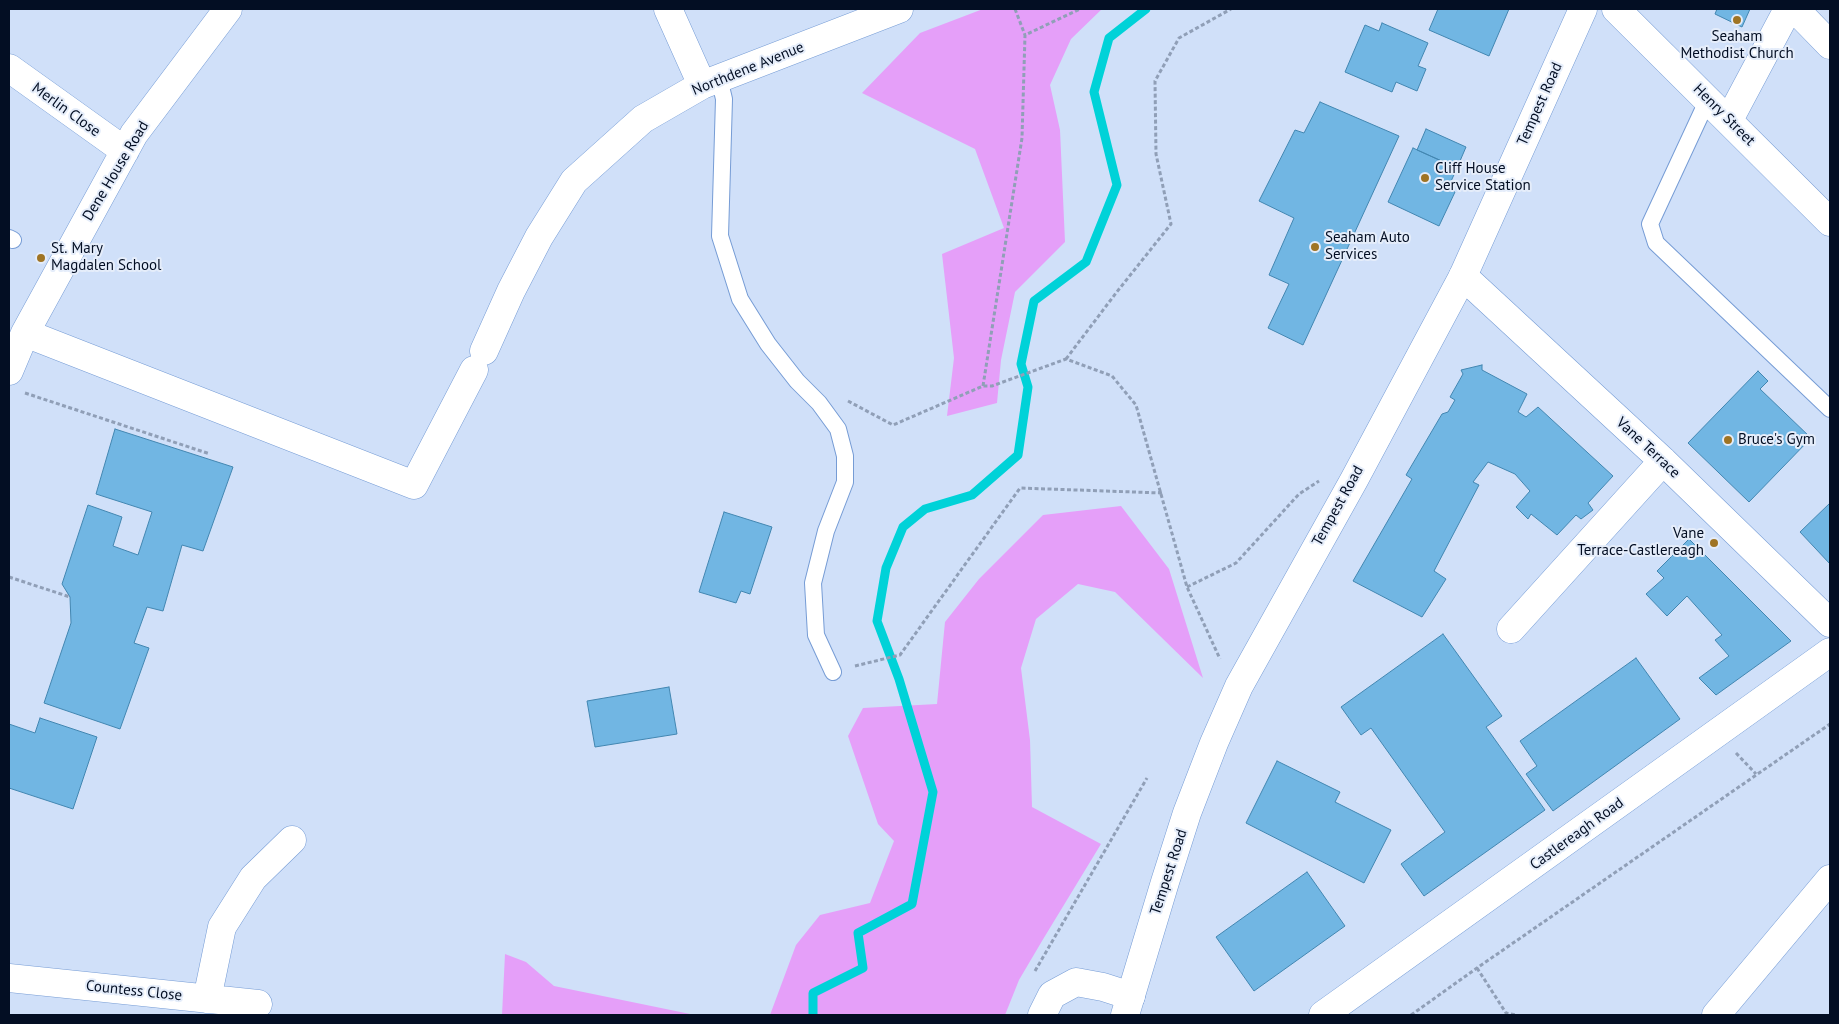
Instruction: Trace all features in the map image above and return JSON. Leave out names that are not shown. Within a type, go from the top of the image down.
[{"type":"street","name":"Dene House Road","points":[[9,371],[24,333],[134,134],[228,9]]},
{"type":"street","points":[[668,9],[711,82]]},
{"type":"street","name":"Northdene Avenue","points":[[24,333],[414,486],[479,360],[539,237],[574,181],[643,119],[711,82],[899,9]]},
{"type":"street","name":"Tempest Road","points":[[1128,1005],[1170,864],[1214,743],[1248,670],[1354,480],[1463,276],[1583,9]]},
{"type":"street","name":"Henry Street","points":[[1616,9],[1830,222]]},
{"type":"street","points":[[1729,120],[1788,9]]},
{"type":"street","points":[[1795,9],[1830,45]]},
{"type":"street","name":"Merlin Close","points":[[9,68],[125,151]]},
{"type":"street","name":"Vane Terrace","points":[[1463,276],[1663,461],[1830,623]]},
{"type":"street","points":[[1511,629],[1663,461]]},
{"type":"street","name":"Castlereagh Road","points":[[1323,1015],[1830,652]]},
{"type":"street","points":[[207,998],[222,928],[253,878],[292,840]]},
{"type":"street","points":[[1716,1015],[1830,879]]},
{"type":"street","name":"Countess Close","points":[[9,978],[258,1004]]},
{"type":"street","points":[[1042,1015],[1052,995],[1076,982],[1103,987],[1128,1005]]},
{"type":"lane","points":[[711,82],[724,99],[720,236],[740,299],[768,344],[797,381],[819,403],[838,429],[845,456],[845,482],[826,531],[813,583],[816,635],[833,672]]},
{"type":"lane","points":[[1708,99],[1650,224],[1656,243],[1830,409]]},
{"type":"path","points":[[982,386],[1022,138],[1025,35],[1015,9]]},
{"type":"path","points":[[1025,35],[1080,9]]},
{"type":"path","points":[[840,396],[893,425],[982,386],[992,386],[1066,359],[1171,224],[1156,154],[1155,81],[1179,38],[1231,9]]},
{"type":"path","points":[[1066,359],[1112,376],[1136,405],[1188,587],[1220,660]]},
{"type":"path","points":[[24,393],[210,454]]},
{"type":"path","points":[[1188,587],[1236,563],[1299,494],[1330,473],[1354,480]]},
{"type":"path","points":[[833,672],[900,655],[1020,488],[1162,493]]},
{"type":"path","points":[[9,577],[70,597]]},
{"type":"path","points":[[1412,1015],[1830,724]]},
{"type":"path","points":[[1731,747],[1756,774]]},
{"type":"path","points":[[1038,964],[1147,778]]},
{"type":"path","points":[[1477,968],[1506,1014],[1517,1015]]},
{"type":"shaded area","points":[[983,9],[1102,9],[1071,39],[1050,85],[1060,130],[1065,242],[1015,292],[1001,360],[997,403],[947,416],[954,358],[942,254],[1004,228],[975,149],[862,93],[920,33]]},
{"type":"shaded area","points":[[1121,506],[1169,569],[1203,678],[1115,592],[1078,584],[1036,619],[1021,668],[1030,740],[1032,807],[1101,844],[1019,980],[1005,1015],[770,1015],[796,945],[820,915],[870,903],[894,841],[878,824],[848,736],[863,708],[937,704],[945,622],[979,579],[1043,515]]},
{"type":"shaded area","points":[[505,954],[526,962],[554,986],[695,1015],[502,1015]]},
{"type":"building","points":[[1438,9],[1509,9],[1489,56],[1429,30]]},
{"type":"building","name":"Seaham Methodist Church","points":[[1717,9],[1750,9],[1742,27],[1715,14]]},
{"type":"building","points":[[1382,23],[1428,43],[1418,66],[1426,69],[1417,91],[1396,82],[1392,92],[1345,72],[1365,25],[1379,31]]},
{"type":"building","name":"Seaham Auto Services","points":[[1320,102],[1399,136],[1303,345],[1268,328],[1289,284],[1269,275],[1294,218],[1259,201],[1295,130],[1304,133]]},
{"type":"building","points":[[1426,129],[1466,147],[1457,168],[1417,150]]},
{"type":"building","name":"Cliff House Service Station","points":[[1413,148],[1457,168],[1448,188],[1455,192],[1439,226],[1388,202]]},
{"type":"building","points":[[1482,365],[1482,370],[1527,394],[1518,412],[1526,417],[1538,407],[1613,476],[1588,503],[1593,510],[1581,519],[1576,515],[1557,535],[1531,514],[1528,519],[1516,507],[1530,491],[1515,474],[1488,462],[1473,482],[1479,485],[1434,571],[1446,579],[1422,617],[1353,581],[1412,479],[1406,475],[1442,414],[1448,412],[1455,400],[1450,397],[1463,374],[1461,370]]},
{"type":"building","points":[[1758,371],[1768,381],[1760,389],[1811,438],[1749,502],[1688,443]]},
{"type":"building","points":[[115,429],[233,467],[203,551],[182,545],[163,611],[147,607],[134,643],[149,648],[120,729],[44,703],[71,623],[70,597],[62,584],[88,505],[122,517],[113,546],[138,555],[152,512],[96,494]]},
{"type":"building","points":[[1830,503],[1830,564],[1800,532]]},
{"type":"building","points":[[724,512],[772,527],[750,594],[741,591],[736,603],[699,592]]},
{"type":"building","points":[[1689,539],[1791,641],[1716,695],[1699,678],[1729,656],[1715,640],[1722,635],[1687,596],[1667,616],[1646,594],[1664,578],[1657,571]]},
{"type":"building","points":[[1443,634],[1502,716],[1486,727],[1545,810],[1424,896],[1401,864],[1445,832],[1371,728],[1361,735],[1341,707]]},
{"type":"building","points":[[1636,658],[1680,719],[1553,811],[1526,774],[1537,766],[1520,741]]},
{"type":"building","points":[[669,687],[677,734],[595,747],[587,701]]},
{"type":"building","points":[[40,718],[97,737],[73,809],[9,788],[9,724],[35,733]]},
{"type":"building","points":[[1277,761],[1340,792],[1335,802],[1391,830],[1364,883],[1246,823]]},
{"type":"building","points":[[1307,872],[1345,926],[1254,991],[1216,937]]},
{"type":"waterway","points":[[813,1015],[813,993],[863,968],[858,933],[912,904],[933,792],[899,679],[877,621],[886,568],[903,527],[925,509],[972,495],[1018,455],[1028,387],[1021,364],[1034,301],[1086,262],[1117,185],[1094,92],[1109,38],[1146,9]]},
{"type":"place","name":"Seaham Methodist Church","points":[[1737,20]]},
{"type":"place","name":"Cliff House Service Station","points":[[1425,178]]},
{"type":"place","name":"Seaham Auto Services","points":[[1315,247]]},
{"type":"place","name":"St. Mary Magdalen School","points":[[41,258]]},
{"type":"place","name":"Bruce's Gym","points":[[1728,440]]},
{"type":"place","name":"Vane Terrace-Castlereagh","points":[[1714,543]]}]
